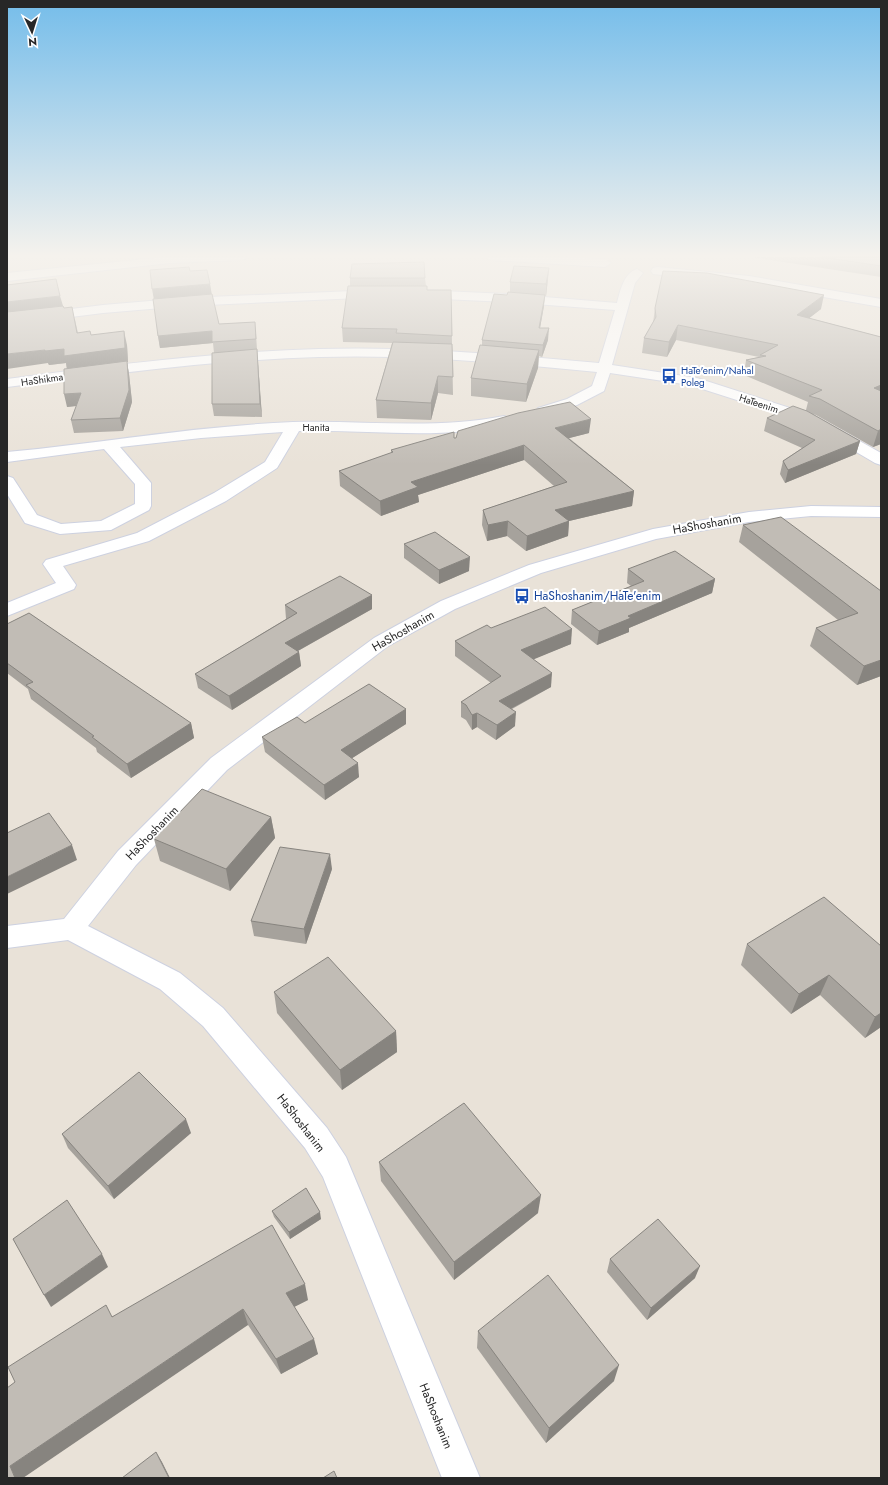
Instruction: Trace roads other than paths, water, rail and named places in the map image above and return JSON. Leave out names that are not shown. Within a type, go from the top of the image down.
[{"type":"street","name":"Hanita","points":[[7,457],[46,454],[108,444],[294,427],[444,429],[490,424],[572,402],[599,388],[617,326]]},
{"type":"street","name":"HaShikma","points":[[7,383],[121,368],[225,358],[320,353],[390,353],[478,357],[604,368]]},
{"type":"street","name":"HaTeenim","points":[[604,368],[692,381],[810,419],[881,460]]},
{"type":"street","points":[[7,610],[67,586],[52,564],[143,537],[220,497],[265,469],[271,465],[294,427]]},
{"type":"street","points":[[7,481],[31,519],[60,529],[105,526],[142,506],[143,483],[108,444]]},
{"type":"street","name":"HaShoshanim","points":[[461,1478],[335,1168],[316,1138],[213,1017],[170,981],[71,929],[127,858],[219,764],[381,642],[448,605],[535,569],[653,534],[749,517],[803,512],[881,512]]},
{"type":"street","points":[[7,937],[71,929]]},
{"type":"place","name":"HaTe'enim/Nahal Poleg","points":[[669,376]]},
{"type":"place","name":"HaShoshanim/HaTe'enim","points":[[522,596]]}]
